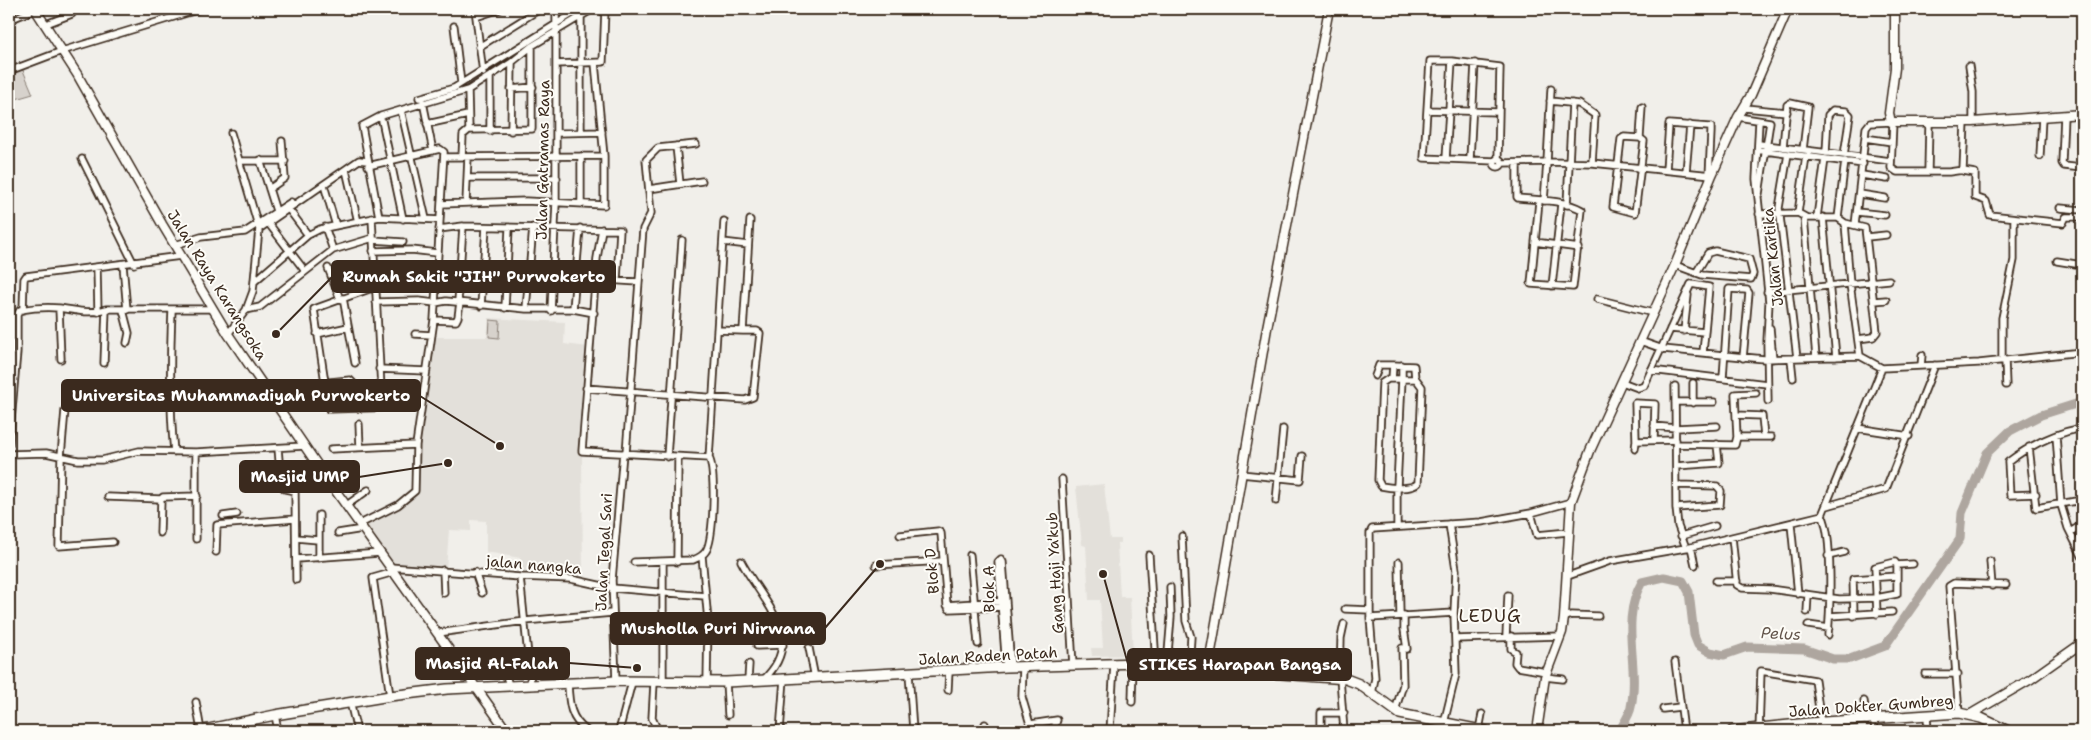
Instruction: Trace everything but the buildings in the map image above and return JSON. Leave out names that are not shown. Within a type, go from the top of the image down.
[{"type":"main road","name":"Jalan Raden Patah","points":[[200,731],[350,702],[478,687],[707,678],[726,682],[748,677],[763,680],[784,680],[1009,667],[1133,663],[1340,678],[1359,684],[1394,711],[1422,720],[1483,731]]},
{"type":"main road","name":"Jalan Dokter Gumbreg","points":[[1732,731],[1821,727],[1870,720],[1960,713],[1971,714],[2003,730]]},
{"type":"street","points":[[9,20],[36,9]]},
{"type":"street","name":"Jalan Raya Karangsoka","points":[[36,9],[228,334],[392,570],[478,687],[507,731]]},
{"type":"street","points":[[9,71],[62,51],[200,9]]},
{"type":"street","points":[[475,9],[482,72],[488,78],[490,131]]},
{"type":"street","points":[[476,17],[500,9]]},
{"type":"street","points":[[479,47],[533,11],[540,9]]},
{"type":"street","name":"Jalan Gatramas Raya","points":[[551,311],[557,178],[556,9]]},
{"type":"street","points":[[379,217],[367,163],[362,126],[381,116],[401,110],[421,100],[454,88],[482,72],[556,23],[593,9]]},
{"type":"street","points":[[556,64],[603,62],[605,9]]},
{"type":"street","points":[[1208,669],[1241,474],[1329,9]]},
{"type":"street","points":[[1537,731],[1546,674],[1560,636],[1564,618],[1571,502],[1590,451],[1675,265],[1711,176],[1738,117],[1745,108],[1788,9]]},
{"type":"street","points":[[1895,9],[1895,58],[1890,107],[1892,122],[1891,168],[1897,172],[1975,172],[1975,197],[1986,201],[1989,214],[2064,223],[2066,217],[2082,216]]},
{"type":"street","points":[[421,100],[468,90],[512,62],[532,46],[556,32],[581,12]]},
{"type":"street","points":[[581,12],[581,132]]},
{"type":"street","points":[[46,24],[72,14]]},
{"type":"street","points":[[454,26],[461,83]]},
{"type":"street","points":[[466,202],[467,178],[463,135],[469,130],[510,131],[530,130],[533,127],[532,46]]},
{"type":"street","points":[[1498,161],[1500,68],[1475,63],[1430,61],[1423,157],[1426,159],[1470,159],[1517,164],[1547,162],[1592,163],[1711,176]]},
{"type":"street","points":[[1446,159],[1452,61]]},
{"type":"street","points":[[510,131],[512,62]]},
{"type":"street","points":[[441,204],[466,202],[604,205],[604,156],[595,63]]},
{"type":"street","points":[[1470,159],[1471,110],[1475,63]]},
{"type":"street","points":[[1963,171],[1973,92],[1969,66]]},
{"type":"street","points":[[510,89],[533,86]]},
{"type":"street","points":[[1517,164],[1516,196],[1518,198],[1541,201],[1581,208],[1583,212],[1575,286],[1531,284],[1535,242],[1541,201],[1547,162],[1551,88]]},
{"type":"street","points":[[468,90],[469,130]]},
{"type":"street","points":[[421,100],[433,151]]},
{"type":"street","points":[[1550,101],[1580,105],[1596,116],[1592,163]]},
{"type":"street","points":[[1552,286],[1556,245],[1564,205],[1569,162],[1572,103]]},
{"type":"street","points":[[1783,147],[1787,105],[1790,103],[1808,107],[1798,213]]},
{"type":"street","points":[[1640,138],[1621,139],[1613,207],[1633,213],[1635,212],[1644,141],[1640,138],[1642,107]]},
{"type":"street","points":[[1745,108],[1787,112]]},
{"type":"street","points":[[401,110],[426,219]]},
{"type":"street","points":[[1427,110],[1498,112]]},
{"type":"street","points":[[1836,357],[1820,217],[1828,115],[1833,110],[1846,111],[1850,115],[1838,218]]},
{"type":"street","points":[[2064,114],[2062,164],[2082,168]]},
{"type":"street","points":[[1855,225],[1864,161],[1866,128],[1870,123],[1969,122],[2082,114]]},
{"type":"street","points":[[427,124],[468,115]]},
{"type":"street","points":[[381,116],[403,219]]},
{"type":"street","points":[[1738,117],[1770,122],[1758,196]]},
{"type":"street","points":[[2040,156],[2042,117]]},
{"type":"street","points":[[1759,121],[1756,179],[1768,292],[1770,359],[1767,384],[1768,400]]},
{"type":"street","points":[[1928,172],[1929,123]]},
{"type":"street","points":[[1666,170],[1669,124],[1690,124],[1711,127],[1711,176]]},
{"type":"street","points":[[1686,172],[1690,124]]},
{"type":"street","points":[[557,133],[602,132]]},
{"type":"street","points":[[228,334],[246,310],[255,281],[258,226],[232,133]]},
{"type":"street","points":[[1866,138],[1892,142]]},
{"type":"street","points":[[269,189],[284,181],[285,161],[282,141]]},
{"type":"street","points":[[680,184],[676,146],[696,144]]},
{"type":"street","name":"Jalan Tegal Sari","points":[[616,682],[612,588],[643,230],[651,213],[646,160],[658,148],[676,146]]},
{"type":"street","points":[[1758,147],[1788,154],[1804,153]]},
{"type":"street","points":[[1767,148],[1783,147],[1804,153],[1864,161],[1890,161]]},
{"type":"street","points":[[258,226],[276,211],[289,206],[324,185],[359,160],[367,163],[442,150],[444,157],[434,320],[416,445],[415,491],[398,505],[362,526],[338,533]]},
{"type":"street","name":"Jalan Kartika","points":[[1788,154],[1780,196],[1780,213],[1789,290],[1794,359],[1793,378]]},
{"type":"street","points":[[581,156],[581,203]]},
{"type":"street","points":[[444,157],[604,156]]},
{"type":"street","points":[[82,159],[134,264]]},
{"type":"street","points":[[260,160],[276,211]]},
{"type":"street","points":[[240,161],[285,161]]},
{"type":"street","points":[[346,170],[358,222]]},
{"type":"street","points":[[1862,176],[1887,179]]},
{"type":"street","points":[[467,178],[557,178]]},
{"type":"street","points":[[649,189],[702,181]]},
{"type":"street","points":[[324,185],[336,226]]},
{"type":"street","points":[[1860,194],[1885,198]]},
{"type":"street","points":[[175,245],[201,238],[245,232],[258,226],[269,224],[289,206]]},
{"type":"street","points":[[289,206],[308,235]]},
{"type":"street","points":[[2060,208],[2082,210]]},
{"type":"street","points":[[1857,212],[1884,216]]},
{"type":"street","points":[[1759,214],[1798,213],[1804,217],[1838,218],[1845,223],[1865,228],[1876,335],[1858,339]]},
{"type":"street","points":[[255,281],[308,235],[325,227],[379,217],[440,220]]},
{"type":"street","points":[[1804,217],[1808,288],[1816,357]]},
{"type":"street","points":[[372,218],[381,388]]},
{"type":"street","points":[[2006,386],[2002,318],[2014,260],[2014,218]]},
{"type":"street","points":[[743,330],[750,220]]},
{"type":"street","points":[[707,678],[708,621],[702,556],[708,547],[713,496],[714,474],[709,458],[724,221]]},
{"type":"street","points":[[1845,223],[1850,284],[1860,356]]},
{"type":"street","points":[[269,224],[305,270]]},
{"type":"street","points":[[440,229],[463,226],[509,229],[533,227],[580,228],[621,231],[617,280]]},
{"type":"street","points":[[434,320],[456,321],[458,317],[463,226]]},
{"type":"street","points":[[325,227],[333,250]]},
{"type":"street","points":[[481,306],[486,227]]},
{"type":"street","points":[[526,309],[533,227]]},
{"type":"street","points":[[573,309],[580,228]]},
{"type":"street","points":[[505,308],[509,229]]},
{"type":"street","points":[[602,230],[586,388],[582,451],[709,458]]},
{"type":"street","points":[[1867,237],[1886,235]]},
{"type":"street","points":[[246,310],[260,307],[333,250],[373,239],[403,242]]},
{"type":"street","points":[[668,457],[682,240]]},
{"type":"street","points":[[723,242],[748,245]]},
{"type":"street","points":[[1535,242],[1579,248]]},
{"type":"street","points":[[373,251],[412,250],[437,253]]},
{"type":"street","points":[[1675,265],[1696,273],[1751,279],[1753,274],[1749,259],[1715,251],[1708,253],[1696,273]]},
{"type":"street","points":[[23,310],[24,280],[26,276],[134,264],[181,256]]},
{"type":"street","points":[[2057,261],[2082,265]]},
{"type":"street","points":[[123,264],[125,322],[129,333],[127,343]]},
{"type":"street","points":[[97,267],[98,312]]},
{"type":"street","points":[[328,268],[342,299],[355,362]]},
{"type":"street","points":[[436,268],[638,282]]},
{"type":"street","points":[[1768,292],[1889,280]]},
{"type":"street","points":[[1622,382],[1642,388],[1663,350],[1670,329],[1691,284],[1709,287],[1703,354]]},
{"type":"street","points":[[375,287],[314,309],[330,410],[401,407]]},
{"type":"street","points":[[1723,378],[1728,289],[1748,290],[1743,358]]},
{"type":"street","points":[[1684,331],[1689,290]]},
{"type":"street","points":[[1597,299],[1653,313]]},
{"type":"street","points":[[376,302],[419,301],[435,303],[446,300],[481,306],[551,311],[573,309],[594,313]]},
{"type":"street","points":[[1874,301],[1886,300]]},
{"type":"street","points":[[9,444],[17,352],[17,315],[20,310],[59,308],[78,313],[98,312],[106,309],[213,309]]},
{"type":"street","points":[[59,308],[61,359]]},
{"type":"street","points":[[104,363],[106,309]]},
{"type":"street","points":[[172,310],[169,362],[170,418],[174,452]]},
{"type":"street","points":[[317,334],[348,327]]},
{"type":"street","points":[[1670,329],[1705,332]]},
{"type":"street","points":[[586,388],[745,400],[753,397],[760,333],[758,331],[716,330]]},
{"type":"street","points":[[415,334],[432,335]]},
{"type":"street","points":[[1640,341],[1663,350],[1743,358],[1794,359],[1860,356],[1882,368],[2004,360],[2082,352]]},
{"type":"street","points":[[1921,366],[1922,355]]},
{"type":"street","points":[[1375,376],[1379,365],[1402,365],[1414,366],[1415,379]]},
{"type":"street","points":[[1392,379],[1393,365]]},
{"type":"street","points":[[1397,527],[1402,365]]},
{"type":"street","points":[[1827,506],[1886,489],[1935,365]]},
{"type":"street","points":[[1568,576],[1610,561],[1688,547],[1791,524],[1822,515],[1882,368]]},
{"type":"street","points":[[1651,370],[1767,384]]},
{"type":"street","points":[[380,373],[426,371]]},
{"type":"street","points":[[1392,379],[1415,379],[1419,381],[1422,387],[1418,483],[1412,487],[1381,486],[1378,480],[1382,383],[1392,379]]},
{"type":"street","points":[[267,388],[352,382],[357,408]]},
{"type":"street","points":[[1693,383],[1694,403]]},
{"type":"street","points":[[1675,386],[1676,508],[1681,536],[1688,547],[1695,566]]},
{"type":"street","points":[[1636,441],[1654,440],[1732,446],[1737,442],[1735,394],[1756,393]]},
{"type":"street","points":[[1675,402],[1714,402]]},
{"type":"street","points":[[1635,449],[1635,403],[1655,404],[1654,440]]},
{"type":"street","points":[[65,410],[61,456],[59,546],[114,542]]},
{"type":"street","points":[[1736,415],[1762,416],[1764,436]]},
{"type":"street","points":[[359,424],[360,447]]},
{"type":"street","points":[[1654,426],[1676,428],[1718,426]]},
{"type":"street","points":[[1857,428],[1908,436]]},
{"type":"street","points":[[2036,494],[2012,496],[2009,492],[2007,463],[2029,448],[2056,435],[2081,428],[2082,456]]},
{"type":"street","points":[[1276,501],[1283,429]]},
{"type":"street","points":[[2056,435],[2061,505],[2070,532],[2082,556]]},
{"type":"street","points":[[1737,437],[1771,436]]},
{"type":"street","points":[[1676,466],[1719,463],[1717,444]]},
{"type":"street","points":[[331,449],[416,445]]},
{"type":"street","points":[[9,454],[46,453],[78,460],[102,460],[135,451],[196,452],[305,446]]},
{"type":"street","points":[[278,448],[281,485],[285,489],[295,491],[296,580]]},
{"type":"street","points":[[2029,448],[2037,509],[2082,500]]},
{"type":"street","points":[[196,452],[196,540]]},
{"type":"street","points":[[1241,474],[1300,480],[1302,456]]},
{"type":"street","points":[[677,562],[678,457]]},
{"type":"street","name":"Gang Haji Ya'kub","points":[[1062,479],[1073,666]]},
{"type":"street","points":[[1676,508],[1720,505],[1721,491],[1717,486],[1677,485]]},
{"type":"street","points":[[346,504],[368,490]]},
{"type":"street","points":[[108,497],[161,499],[163,496],[197,496]]},
{"type":"street","points":[[160,533],[161,499]]},
{"type":"street","points":[[1372,694],[1375,678],[1370,618],[1370,531],[1397,527],[1481,522],[1532,513],[1571,502]]},
{"type":"street","points":[[1532,513],[1537,535],[1568,532]]},
{"type":"street","points":[[223,516],[234,515],[231,524]]},
{"type":"street","points":[[319,515],[319,558]]},
{"type":"street","points":[[1822,515],[1826,528],[1831,598],[1828,635]]},
{"type":"street","points":[[216,552],[217,525],[296,519]]},
{"type":"street","points":[[1444,723],[1456,680],[1454,613],[1456,570],[1449,524]]},
{"type":"street","points":[[1791,524],[1798,594]]},
{"type":"street","points":[[2070,532],[2082,525]]},
{"type":"street","points":[[1681,536],[1715,526]]},
{"type":"street","name":"Blok D","points":[[900,535],[938,531],[942,536],[947,605],[974,606]]},
{"type":"street","points":[[1182,536],[1186,621],[1191,638],[1189,668]]},
{"type":"street","points":[[1732,537],[1736,581],[1737,585],[1742,588],[1770,589],[1808,596],[1852,600],[1876,598],[1897,594],[1897,565]]},
{"type":"street","points":[[296,538],[318,540]]},
{"type":"street","points":[[1828,556],[1845,552]]},
{"type":"street","points":[[297,560],[380,553]]},
{"type":"street","points":[[970,554],[978,644]]},
{"type":"street","points":[[1149,555],[1156,664]]},
{"type":"street","points":[[634,562],[677,562],[702,556]]},
{"type":"street","name":"Blok A","points":[[1003,604],[1003,562],[1000,559],[998,562],[1009,667]]},
{"type":"street","points":[[741,561],[783,634],[778,663],[763,680]]},
{"type":"street","points":[[876,565],[943,561]]},
{"type":"street","points":[[1990,561],[1992,586]]},
{"type":"street","points":[[658,731],[652,718],[661,680],[663,562]]},
{"type":"street","points":[[1394,711],[1403,685],[1402,648],[1407,649],[1402,616],[1399,562]]},
{"type":"street","points":[[1877,614],[1876,567],[1895,562],[1897,565],[1913,564]]},
{"type":"street","points":[[390,696],[373,578],[392,570]]},
{"type":"street","name":"jalan nangka","points":[[392,570],[443,570],[520,577],[577,579],[612,588],[705,596]]},
{"type":"street","points":[[443,570],[444,593]]},
{"type":"street","points":[[475,572],[482,593]]},
{"type":"street","points":[[1854,616],[1852,600],[1853,579],[1897,576]]},
{"type":"street","points":[[520,577],[531,685]]},
{"type":"street","points":[[1716,581],[1736,581]]},
{"type":"street","points":[[1960,713],[1949,586],[1954,584],[2006,585]]},
{"type":"street","points":[[1167,665],[1171,617],[1170,587]]},
{"type":"street","points":[[1508,595],[1509,636],[1511,649],[1516,652],[1517,666],[1563,679]]},
{"type":"street","points":[[1807,612],[1808,596]]},
{"type":"street","points":[[974,606],[1003,604]]},
{"type":"street","points":[[1345,609],[1370,610]]},
{"type":"street","points":[[438,633],[612,612]]},
{"type":"street","points":[[1830,616],[1854,616],[1892,612]]},
{"type":"street","points":[[1370,618],[1454,613]]},
{"type":"street","points":[[1564,618],[1571,615],[1598,616]]},
{"type":"street","points":[[1344,624],[1341,638],[1340,678],[1344,731]]},
{"type":"street","points":[[1808,625],[1829,628]]},
{"type":"street","points":[[783,634],[803,626]]},
{"type":"street","points":[[1455,638],[1560,636]]},
{"type":"street","points":[[1971,714],[2031,680],[2082,643]]},
{"type":"street","points":[[756,646],[780,645]]},
{"type":"street","points":[[809,648],[815,678]]},
{"type":"street","points":[[1675,662],[1684,731]]},
{"type":"street","points":[[1132,702],[1133,663]]},
{"type":"street","points":[[503,664],[509,686]]},
{"type":"street","points":[[748,677],[749,664]]},
{"type":"street","points":[[1110,731],[1114,690],[1114,664]]},
{"type":"street","points":[[1023,667],[1022,697],[1032,731]]},
{"type":"street","points":[[948,690],[949,671]]},
{"type":"street","points":[[1759,729],[1761,671],[1815,680],[1821,727]]},
{"type":"street","points":[[909,674],[913,731]]},
{"type":"street","points":[[1925,674],[1958,674]]},
{"type":"street","points":[[780,731],[784,680]]},
{"type":"street","points":[[619,731],[632,682]]},
{"type":"street","points":[[726,682],[728,715]]},
{"type":"street","points":[[568,684],[572,714],[579,725],[587,731]]},
{"type":"street","points":[[1864,701],[1875,731]]},
{"type":"street","points":[[196,702],[200,731]]},
{"type":"street","points":[[350,702],[357,731]]},
{"type":"street","points":[[1663,709],[1680,707]]},
{"type":"street","points":[[1321,731],[1321,713],[1344,713]]},
{"type":"street","points":[[1482,714],[1483,731]]},
{"type":"street","points":[[275,715],[278,731]]},
{"type":"street","points":[[1927,716],[1928,731]]},
{"type":"street","points":[[1031,724],[1057,720],[1054,729],[1041,731]]},
{"type":"street","points":[[985,724],[986,731]]},
{"type":"shaded area","points":[[22,68],[33,94],[9,101],[9,72]]},
{"type":"shaded area","points":[[489,318],[565,322],[564,344],[589,347],[582,455],[583,578],[520,574],[520,558],[486,552],[486,521],[471,520],[471,531],[449,530],[446,570],[391,565],[361,524],[416,491],[418,437],[433,337],[487,337]]},
{"type":"shaded area","points":[[490,320],[500,321],[499,338],[489,337]]},
{"type":"shaded area","points":[[1104,484],[1110,539],[1121,539],[1121,543],[1117,543],[1120,597],[1130,597],[1133,655],[1092,656],[1091,648],[1103,648],[1100,600],[1089,600],[1086,546],[1082,545],[1076,487]]},
{"type":"waterway","name":"Pelus","points":[[1619,731],[1631,707],[1633,691],[1632,612],[1635,597],[1642,582],[1664,577],[1683,581],[1689,592],[1694,635],[1698,645],[1710,652],[1724,655],[1747,647],[1804,649],[1833,659],[1850,659],[1885,646],[1960,539],[1962,513],[1987,453],[2010,431],[2041,415],[2082,402]]},
{"type":"place","name":"Rumah Sakit \"JIH\" Purwokerto","points":[[276,334]]},
{"type":"place","name":"Universitas Muhammadiyah Purwokerto","points":[[500,446]]},
{"type":"place","name":"Masjid UMP","points":[[448,463]]},
{"type":"place","name":"Musholla Puri Nirwana","points":[[880,564]]},
{"type":"place","name":"STIKES Harapan Bangsa","points":[[1103,574]]},
{"type":"place","name":"Masjid Al-Falah","points":[[637,668]]},
{"type":"district","name":"LEDUG","points":[[1490,616]]}]
